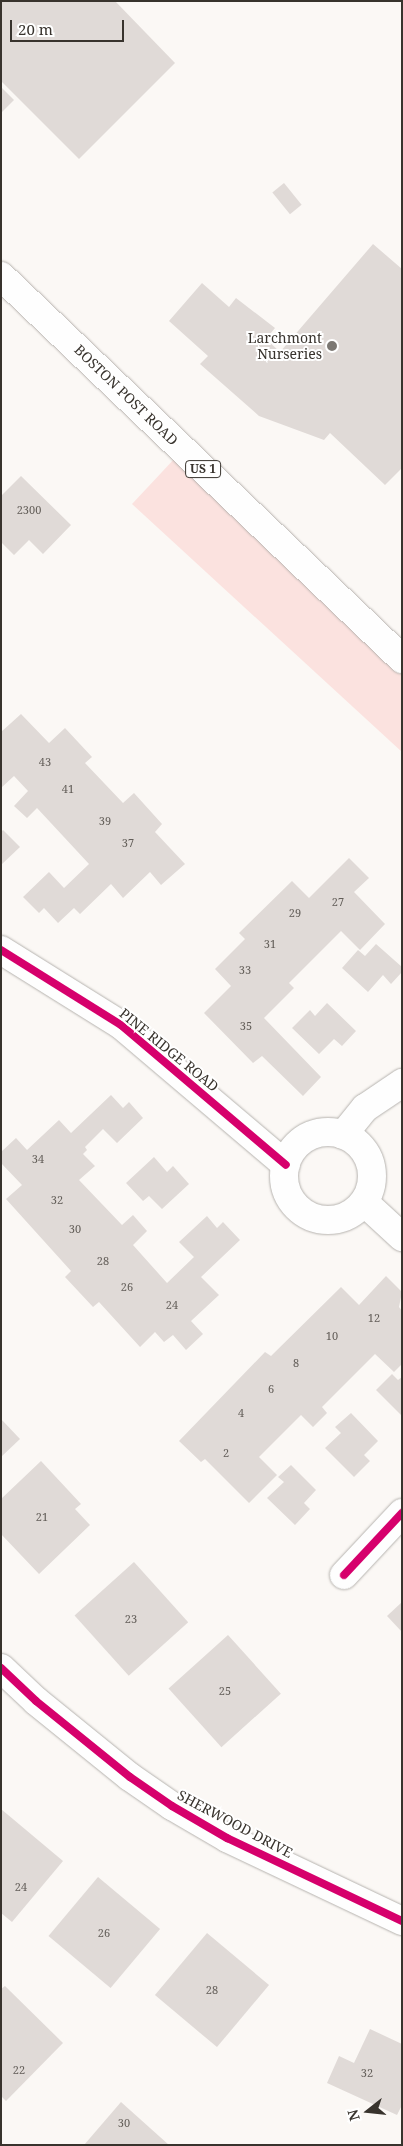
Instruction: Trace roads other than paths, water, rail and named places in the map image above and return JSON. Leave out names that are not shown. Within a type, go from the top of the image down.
[{"type":"street","name":"BOSTON POST ROAD","points":[[1,276],[402,659]]},
{"type":"street","name":"PINE RIDGE ROAD","points":[[1,950],[122,1025],[286,1165]]},
{"type":"street","points":[[343,1135],[365,1108],[402,1084]]},
{"type":"street","points":[[324,1131],[343,1135],[357,1142],[370,1161],[372,1183],[364,1202],[347,1216],[324,1220],[308,1215],[295,1206],[286,1192],[284,1180],[291,1150],[308,1135],[324,1131]]},
{"type":"street","points":[[364,1202],[402,1237]]},
{"type":"street","points":[[344,1575],[402,1513]]},
{"type":"street","name":"SHERWOOD DRIVE","points":[[1,1668],[50,1713],[172,1806],[227,1838],[402,1921]]},
{"type":"place","name":"Larchmont Nurseries","points":[[332,346]]}]
